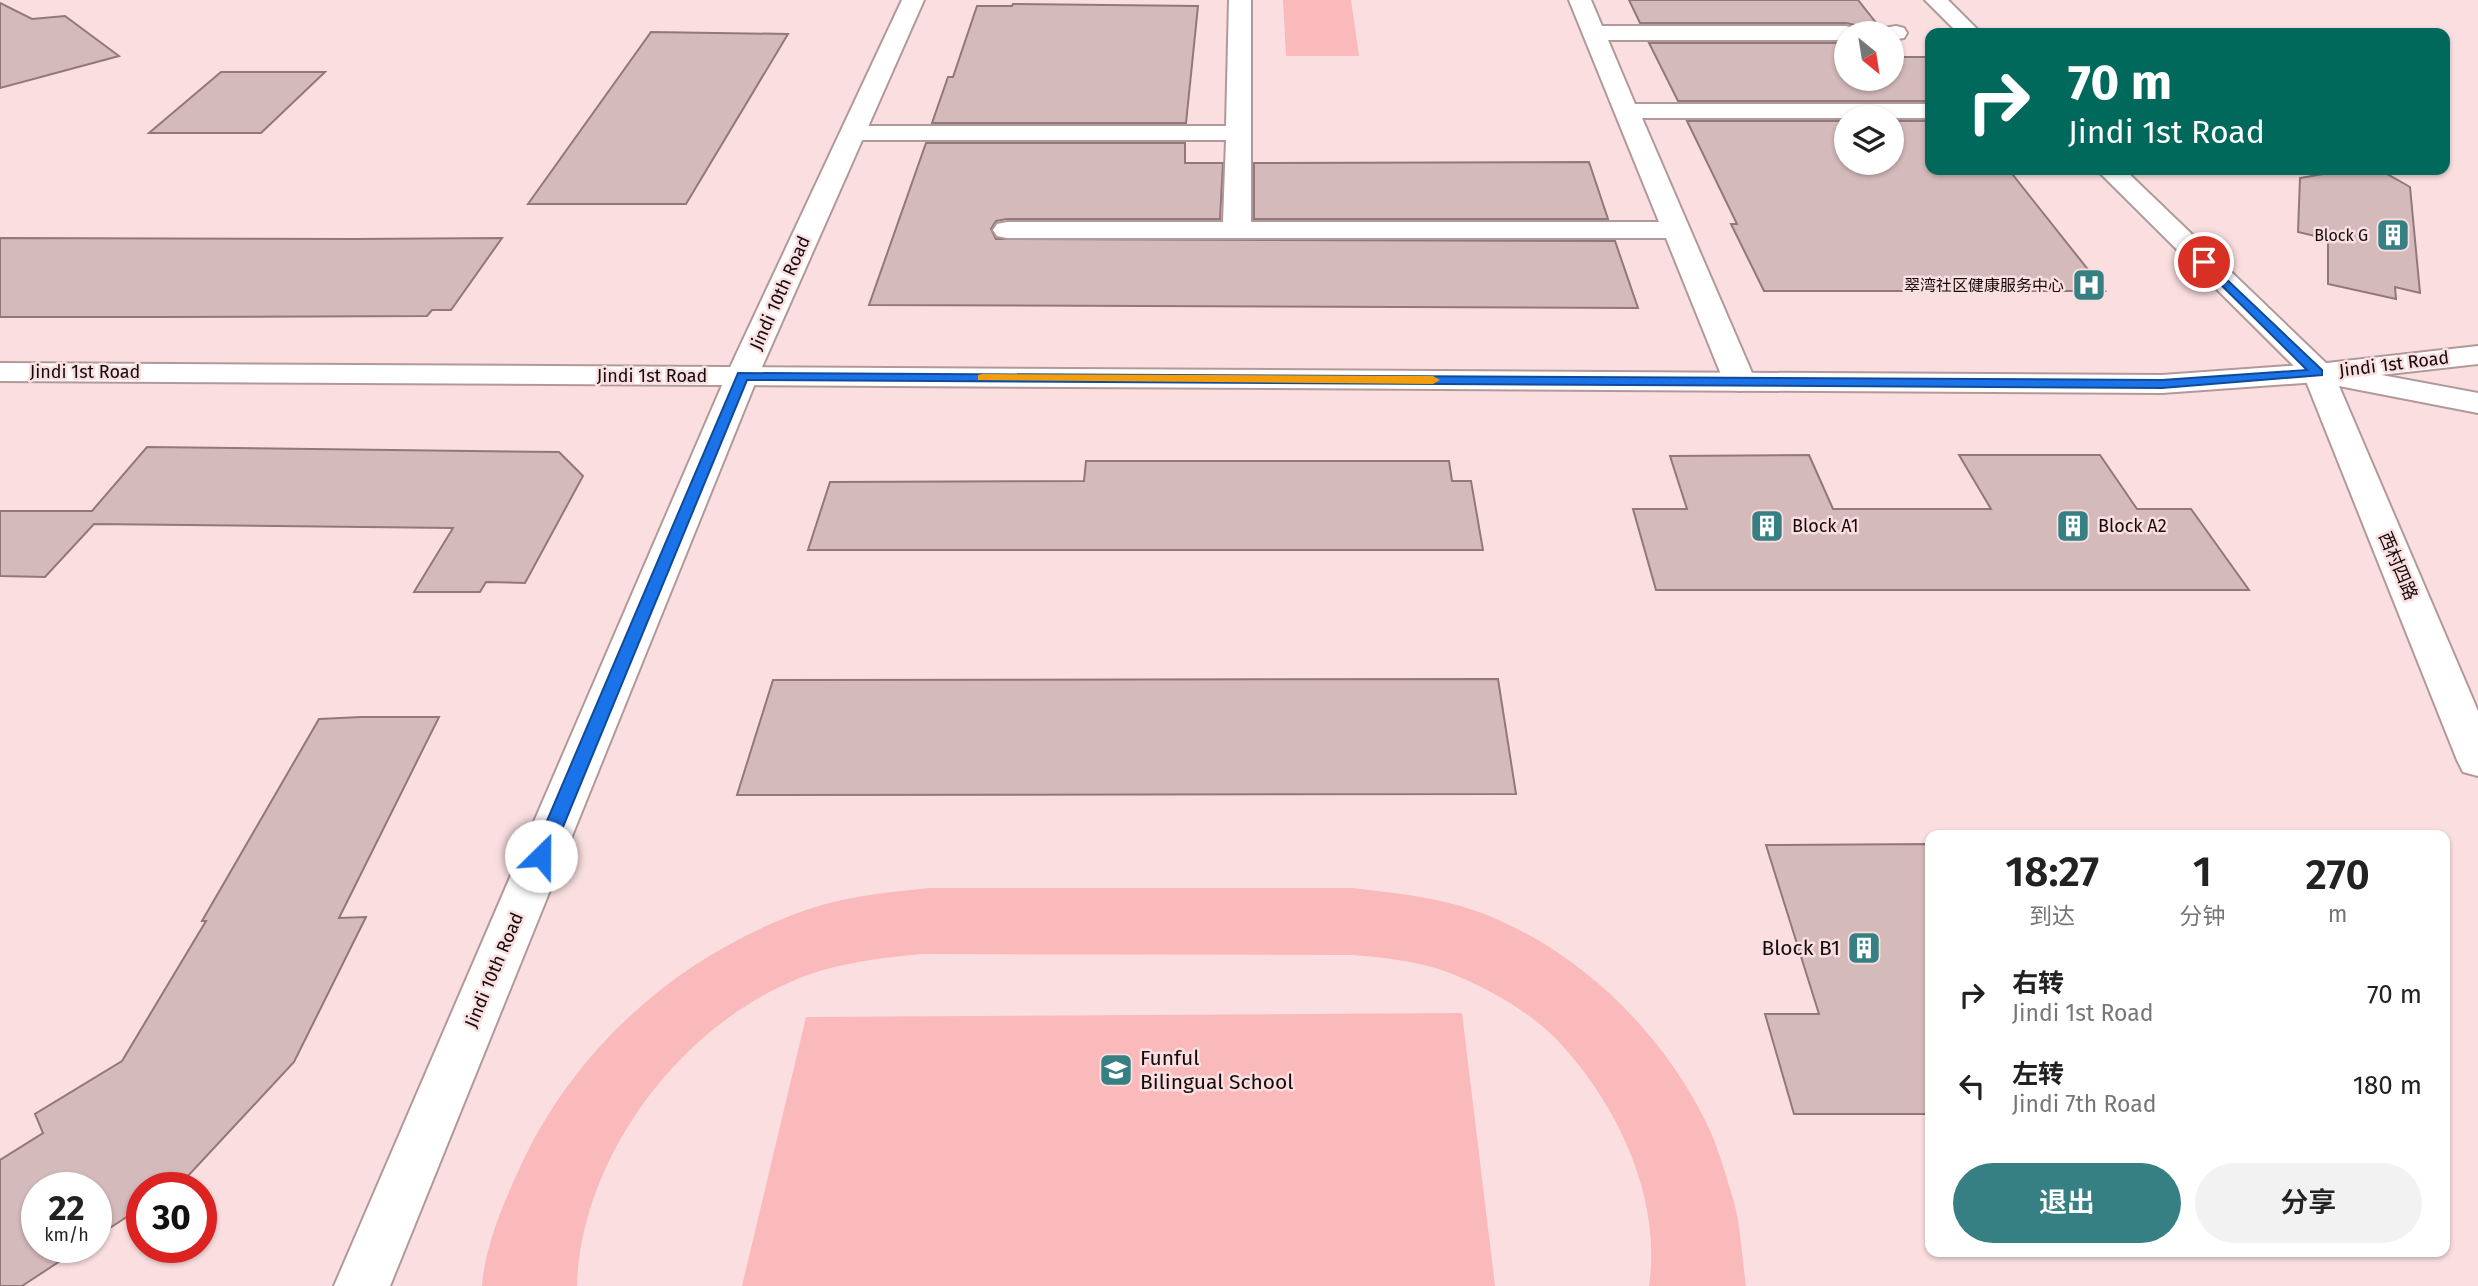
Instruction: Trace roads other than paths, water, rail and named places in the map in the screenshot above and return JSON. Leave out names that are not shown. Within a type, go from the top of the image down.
[{"type":"street","name":"Jindi 10th Road","points":[[362,1286],[742,376],[913,0]]},
{"type":"street","points":[[1237,230],[1240,0]]},
{"type":"street","points":[[1580,0],[1740,382]]},
{"type":"street","points":[[1936,0],[1965,28]]},
{"type":"street","points":[[1594,33],[1834,33]]},
{"type":"street","points":[[1627,111],[1925,111]]},
{"type":"street","points":[[853,133],[1238,133]]},
{"type":"street","points":[[2115,175],[2318,373],[2478,402]]},
{"type":"street","points":[[1007,230],[1677,230]]},
{"type":"street","name":"Jindi 1st Road","points":[[0,372],[2162,384],[2318,373],[2478,355]]},
{"type":"street","name":"西村四路","points":[[2318,373],[2478,760]]},
{"type":"place","name":"Block G","points":[[2393,235]]},
{"type":"place","name":"翠湾社区健康服务中心","points":[[2089,285]]},
{"type":"place","name":"Block A1","points":[[1767,526]]},
{"type":"place","name":"Block A2","points":[[2073,526]]},
{"type":"place","name":"Block B1","points":[[1864,948]]},
{"type":"place","name":"Funful Bilingual School","points":[[1116,1070]]}]
